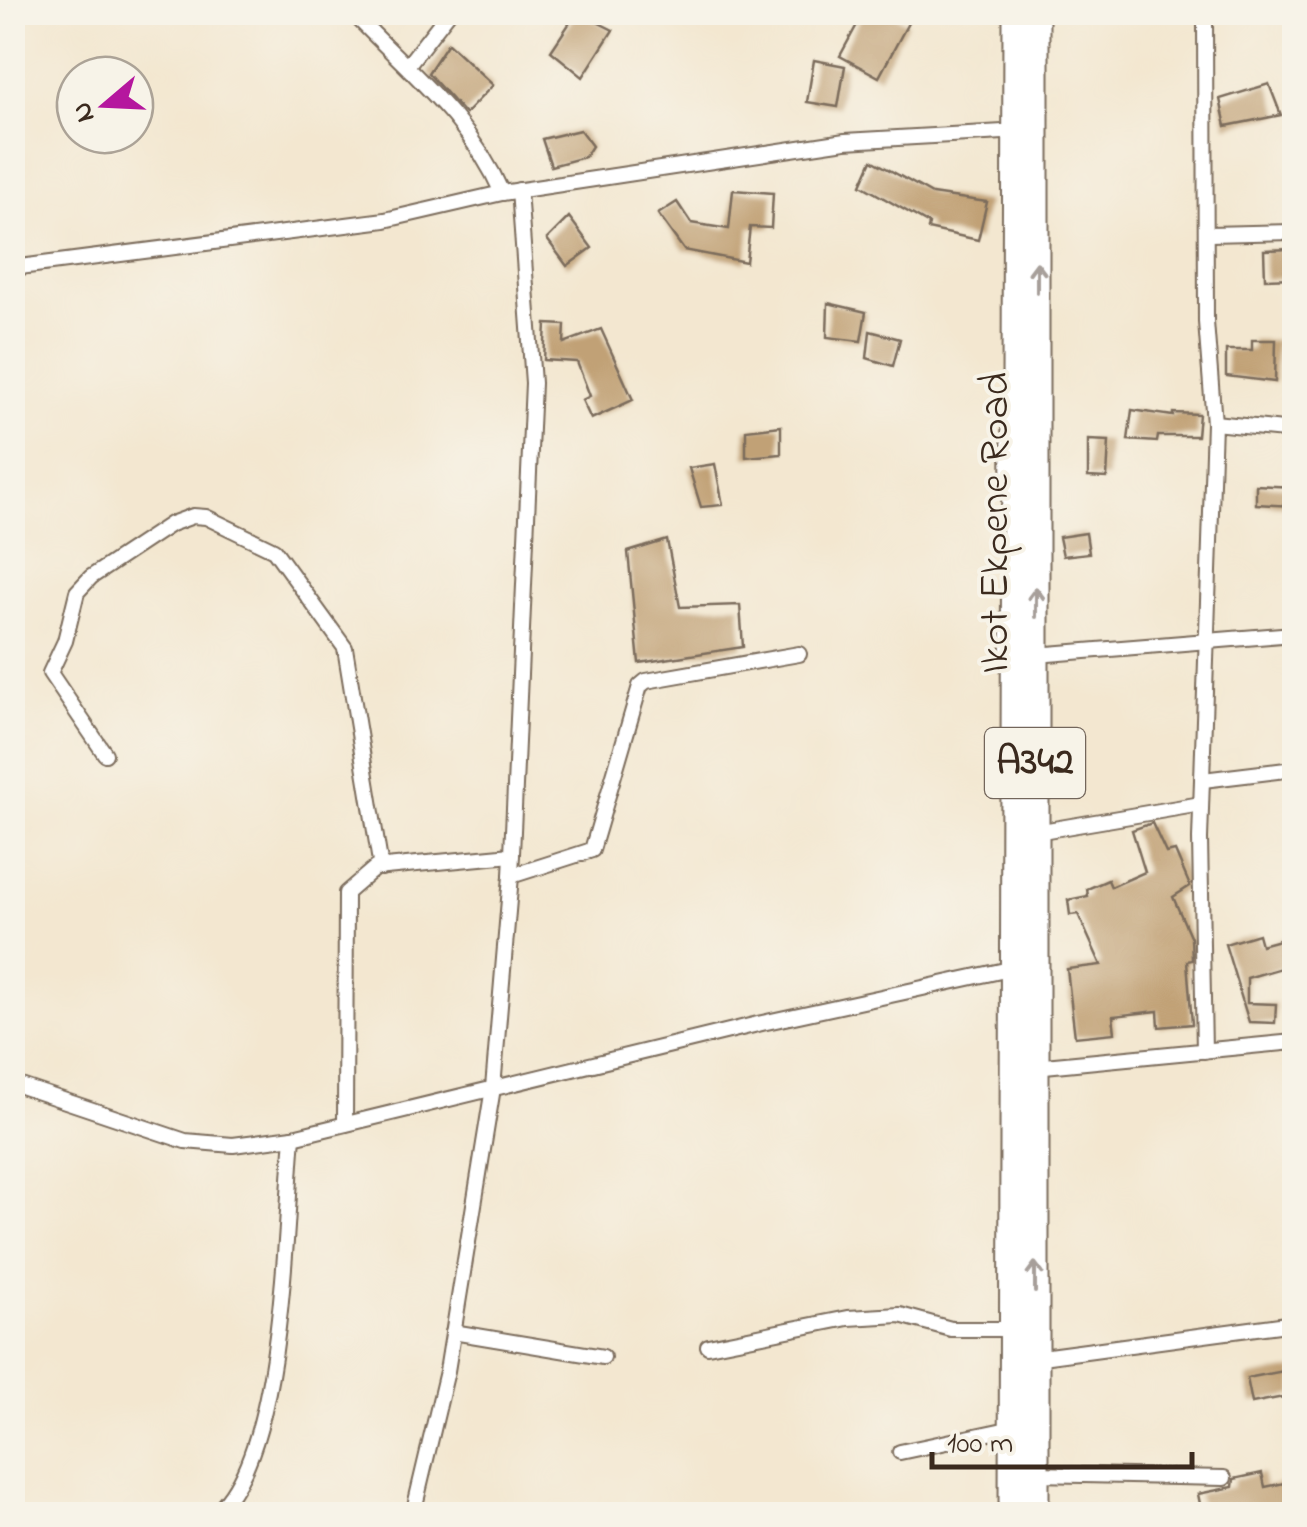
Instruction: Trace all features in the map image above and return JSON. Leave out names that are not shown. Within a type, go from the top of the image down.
[{"type":"highway","name":"Ikot Ekpene Road","points":[[1016,12],[1027,131],[1036,654],[1025,834]]},
{"type":"highway","name":"Ikot Ekpene Road","points":[[1036,12],[1027,131],[1024,1329],[1036,1514]]},
{"type":"highway","name":"Ikot Ekpene Road","points":[[1024,1329],[1034,1067],[1025,966]]},
{"type":"highway","name":"Ikot Ekpene Road","points":[[1012,1514],[1013,1428],[1024,1360]]},
{"type":"street","points":[[352,12],[473,138],[502,193]]},
{"type":"street","points":[[407,66],[449,12]]},
{"type":"street","points":[[1204,1051],[1202,780],[1214,423],[1206,322],[1209,234],[1205,12]]},
{"type":"street","points":[[12,268],[385,220],[519,190],[845,141],[1027,131]]},
{"type":"street","points":[[413,1514],[454,1332],[493,1088],[511,876],[519,622],[534,383],[519,190]]},
{"type":"street","points":[[1209,234],[1294,232]]},
{"type":"street","points":[[1214,423],[1294,431]]},
{"type":"street","points":[[105,754],[50,673],[65,642],[77,592],[90,576],[171,524],[192,516],[206,517],[274,550],[345,648],[381,868]]},
{"type":"street","points":[[1036,654],[1294,634]]},
{"type":"street","points":[[511,876],[592,850],[640,686],[646,681],[798,654]]},
{"type":"street","points":[[1202,780],[1294,769]]},
{"type":"street","points":[[1025,834],[1202,804]]},
{"type":"street","points":[[345,1124],[346,893],[381,868],[512,855]]},
{"type":"street","points":[[12,1083],[185,1140],[233,1145],[292,1137],[1025,966]]},
{"type":"street","points":[[1034,1067],[1294,1042]]},
{"type":"street","points":[[213,1514],[228,1504],[260,1434],[272,1360],[292,1137]]},
{"type":"street","points":[[708,1346],[848,1318],[900,1314],[950,1328],[1024,1329]]},
{"type":"street","points":[[1024,1360],[1294,1323]]},
{"type":"street","points":[[454,1332],[603,1357]]},
{"type":"street","points":[[900,1452],[1013,1428]]},
{"type":"street","points":[[1036,1474],[1224,1478]]},
{"type":"building","points":[[577,12],[613,30],[583,77],[551,51]]},
{"type":"building","points":[[864,12],[888,12],[908,23],[879,77],[840,56]]},
{"type":"building","points":[[448,43],[493,85],[465,114],[428,73]]},
{"type":"building","points":[[814,60],[845,66],[838,107],[807,102]]},
{"type":"building","points":[[1269,84],[1281,115],[1226,126],[1220,99]]},
{"type":"building","points":[[580,130],[592,146],[585,157],[551,166],[542,139]]},
{"type":"building","points":[[872,160],[932,194],[987,202],[978,240],[928,229],[929,224],[861,185]]},
{"type":"building","points":[[733,190],[773,193],[771,228],[750,227],[746,262],[684,250],[658,214],[677,202],[691,223],[729,229]]},
{"type":"building","points":[[569,217],[592,248],[567,266],[547,239]]},
{"type":"building","points":[[1294,249],[1294,278],[1265,279],[1264,250]]},
{"type":"building","points":[[828,303],[866,312],[861,341],[827,337]]},
{"type":"building","points":[[546,324],[565,325],[564,343],[601,329],[633,400],[591,419],[582,400],[590,396],[577,362],[544,360]]},
{"type":"building","points":[[870,331],[900,339],[893,366],[867,358]]},
{"type":"building","points":[[1252,340],[1276,340],[1275,382],[1226,376],[1226,350],[1252,350]]},
{"type":"building","points":[[1132,410],[1173,416],[1199,414],[1197,436],[1158,436],[1157,442],[1128,440]]},
{"type":"building","points":[[781,426],[781,454],[746,457],[746,430]]},
{"type":"building","points":[[1088,440],[1109,441],[1107,478],[1088,477]]},
{"type":"building","points":[[715,464],[723,505],[701,507],[689,468]]},
{"type":"building","points":[[1256,485],[1294,487],[1294,506],[1256,504]]},
{"type":"building","points":[[1086,533],[1089,553],[1063,556],[1059,537]]},
{"type":"building","points":[[667,540],[680,607],[740,605],[743,647],[639,663],[628,552]]},
{"type":"building","points":[[1152,823],[1166,853],[1175,851],[1190,886],[1173,897],[1191,938],[1192,960],[1187,961],[1192,1024],[1159,1027],[1158,1011],[1113,1016],[1115,1033],[1075,1037],[1067,969],[1101,965],[1078,914],[1070,915],[1068,900],[1088,896],[1087,889],[1108,880],[1111,887],[1145,872],[1132,830]]},
{"type":"building","points":[[1258,934],[1261,945],[1294,936],[1294,999],[1290,1000],[1281,968],[1247,978],[1247,1003],[1276,1004],[1275,1023],[1249,1022],[1225,944]]},
{"type":"building","points":[[1294,1369],[1294,1395],[1252,1403],[1247,1378]]},
{"type":"building","points":[[1262,1473],[1265,1487],[1294,1481],[1294,1514],[1202,1514],[1198,1494],[1233,1487],[1234,1479]]}]
